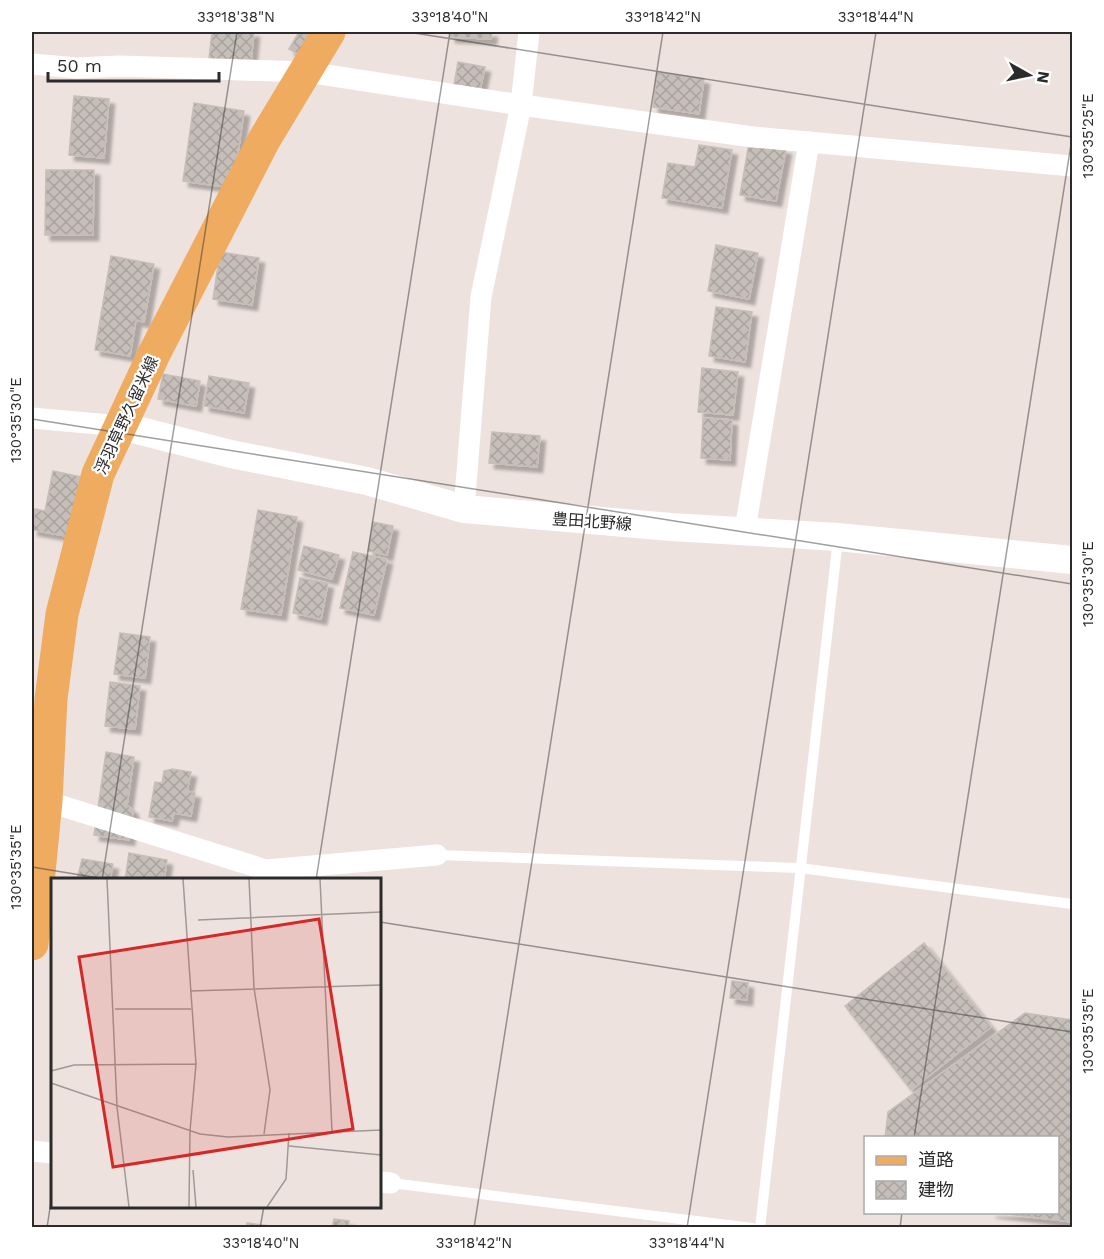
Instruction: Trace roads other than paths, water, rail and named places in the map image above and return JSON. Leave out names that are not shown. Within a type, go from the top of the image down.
[{"type":"main road","name":"浮羽草野久留米線","points":[[32,933],[46,801],[51,699],[62,614],[98,474],[154,354],[264,140],[329,32]]},
{"type":"main road","name":"豊田北野線","points":[[121,426],[231,454],[367,481],[464,509],[838,537],[1072,560]]},
{"type":"street","points":[[464,509],[481,297],[521,105],[529,32]]},
{"type":"street","points":[[32,64],[77,68],[118,66],[307,72],[521,105],[809,142],[1072,166]]},
{"type":"street","points":[[745,530],[809,142]]},
{"type":"street","points":[[32,418],[121,426]]},
{"type":"street","points":[[46,801],[266,870],[437,855]]},
{"type":"street","points":[[32,1151],[51,1153]]},
{"type":"lane","points":[[760,1227],[838,537]]},
{"type":"lane","points":[[437,855],[800,868],[1072,904]]},
{"type":"lane","points":[[385,1182],[752,1227]]}]
